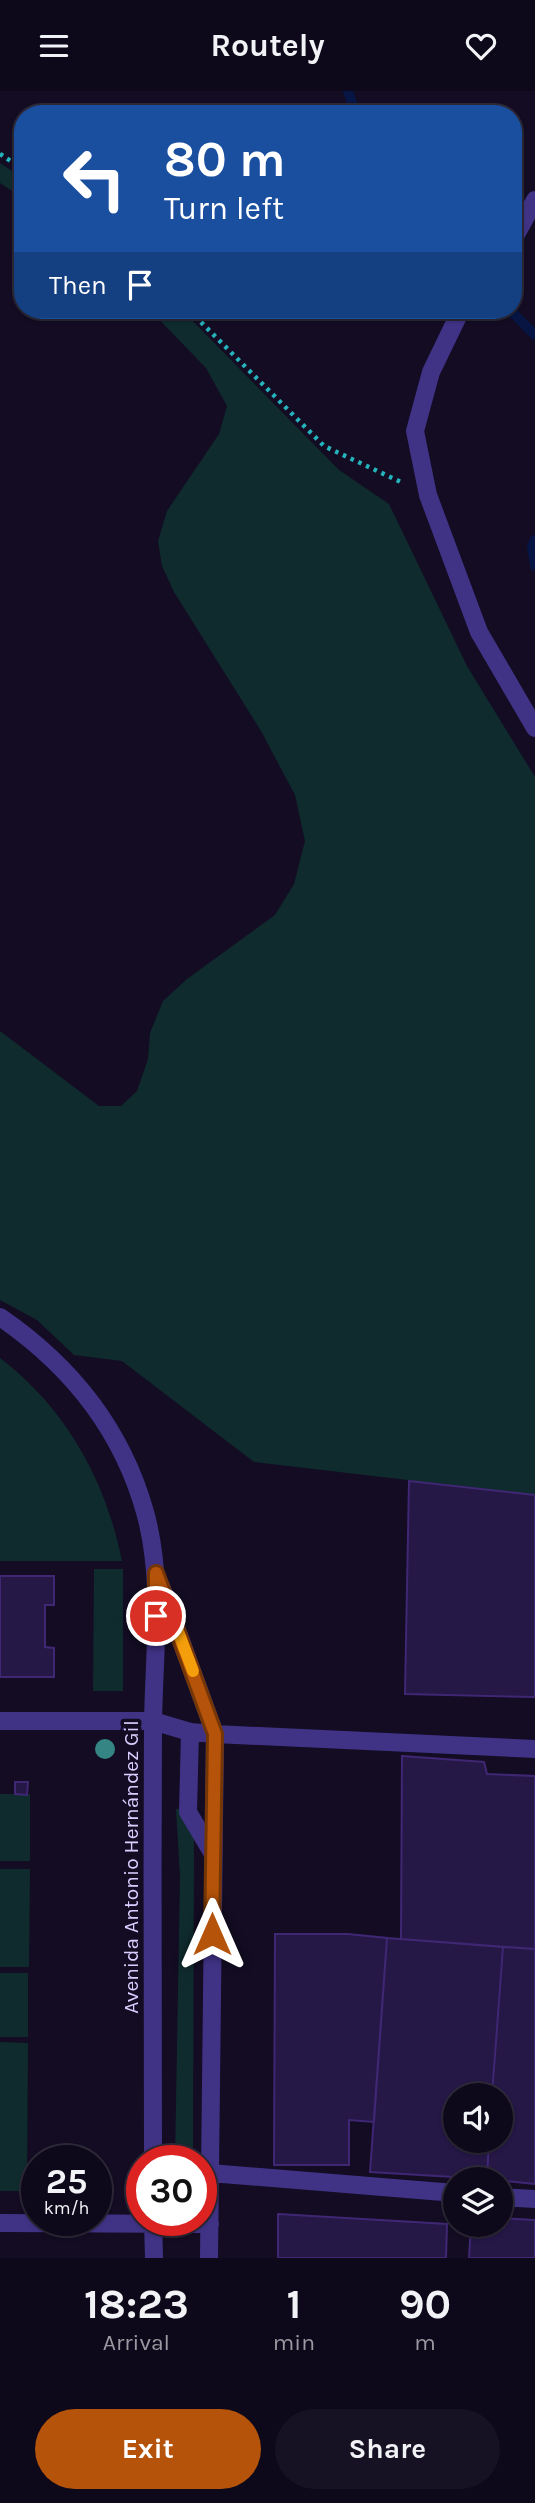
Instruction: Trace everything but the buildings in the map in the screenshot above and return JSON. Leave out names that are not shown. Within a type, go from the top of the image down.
[{"type":"street","points":[[522,224],[535,200]]},
{"type":"street","points":[[457,319],[431,372],[415,431],[428,495],[479,632],[535,728]]},
{"type":"street","name":"Avenida Antonio Hernández Gil","points":[[0,1317],[61,1366],[101,1416],[124,1454],[145,1513],[156,1573],[215,1734],[210,2145]]},
{"type":"street","name":"Avenida Antonio Hernández Gil","points":[[153,2145],[153,1721],[156,1573]]},
{"type":"street","points":[[0,1721],[153,1721],[190,1732],[215,1734],[535,1749]]},
{"type":"street","points":[[190,1732],[188,1812],[213,1854]]},
{"type":"street","points":[[217,2174],[443,2192]]},
{"type":"street","points":[[513,2197],[535,2199]]},
{"type":"street","points":[[0,2223],[126,2222]]},
{"type":"street","points":[[153,2236],[154,2258]]},
{"type":"street","name":"Avenida Antonio Hernández Gil","points":[[209,2258],[210,2236]]},
{"type":"path","points":[[197,319],[324,446],[428,495]]},
{"type":"green space","points":[[0,163],[14,172],[14,192],[0,183]]},
{"type":"green space","points":[[159,319],[191,319],[339,470],[389,504],[467,666],[535,777],[535,1495],[254,1462],[122,1361],[74,1355],[37,1320],[0,1300],[0,1031],[99,1106],[121,1106],[137,1091],[148,1059],[150,1033],[163,1001],[187,979],[275,915],[294,884],[305,841],[295,795],[261,731],[174,592],[162,566],[158,541],[167,511],[219,434],[227,406],[206,368]]},
{"type":"green space","points":[[0,1358],[45,1400],[80,1448],[105,1503],[122,1561],[0,1561]]},
{"type":"green space","points":[[94,1569],[123,1569],[123,1691],[93,1691]]},
{"type":"green space","points":[[0,1794],[30,1794],[30,1861],[0,1861]]},
{"type":"green space","points":[[176,1809],[179,1809],[194,1838],[193,2145],[175,2145],[180,1876]]},
{"type":"green space","points":[[0,1869],[30,1869],[29,1967],[0,1967]]},
{"type":"green space","points":[[0,1973],[28,1973],[28,2037],[0,2037]]},
{"type":"green space","points":[[0,2042],[28,2043],[27,2145],[21,2145],[21,2191],[0,2191]]},
{"type":"waterway","points":[[348,91],[353,105]]},
{"type":"waterway","points":[[519,319],[535,335]]},
{"type":"waterway","points":[[535,540],[532,546],[535,566]]},
{"type":"slow traffic","points":[[164,1594],[193,1671]]},
{"type":"route","points":[[156,1616],[156,1573],[215,1734],[212,1934]]}]
